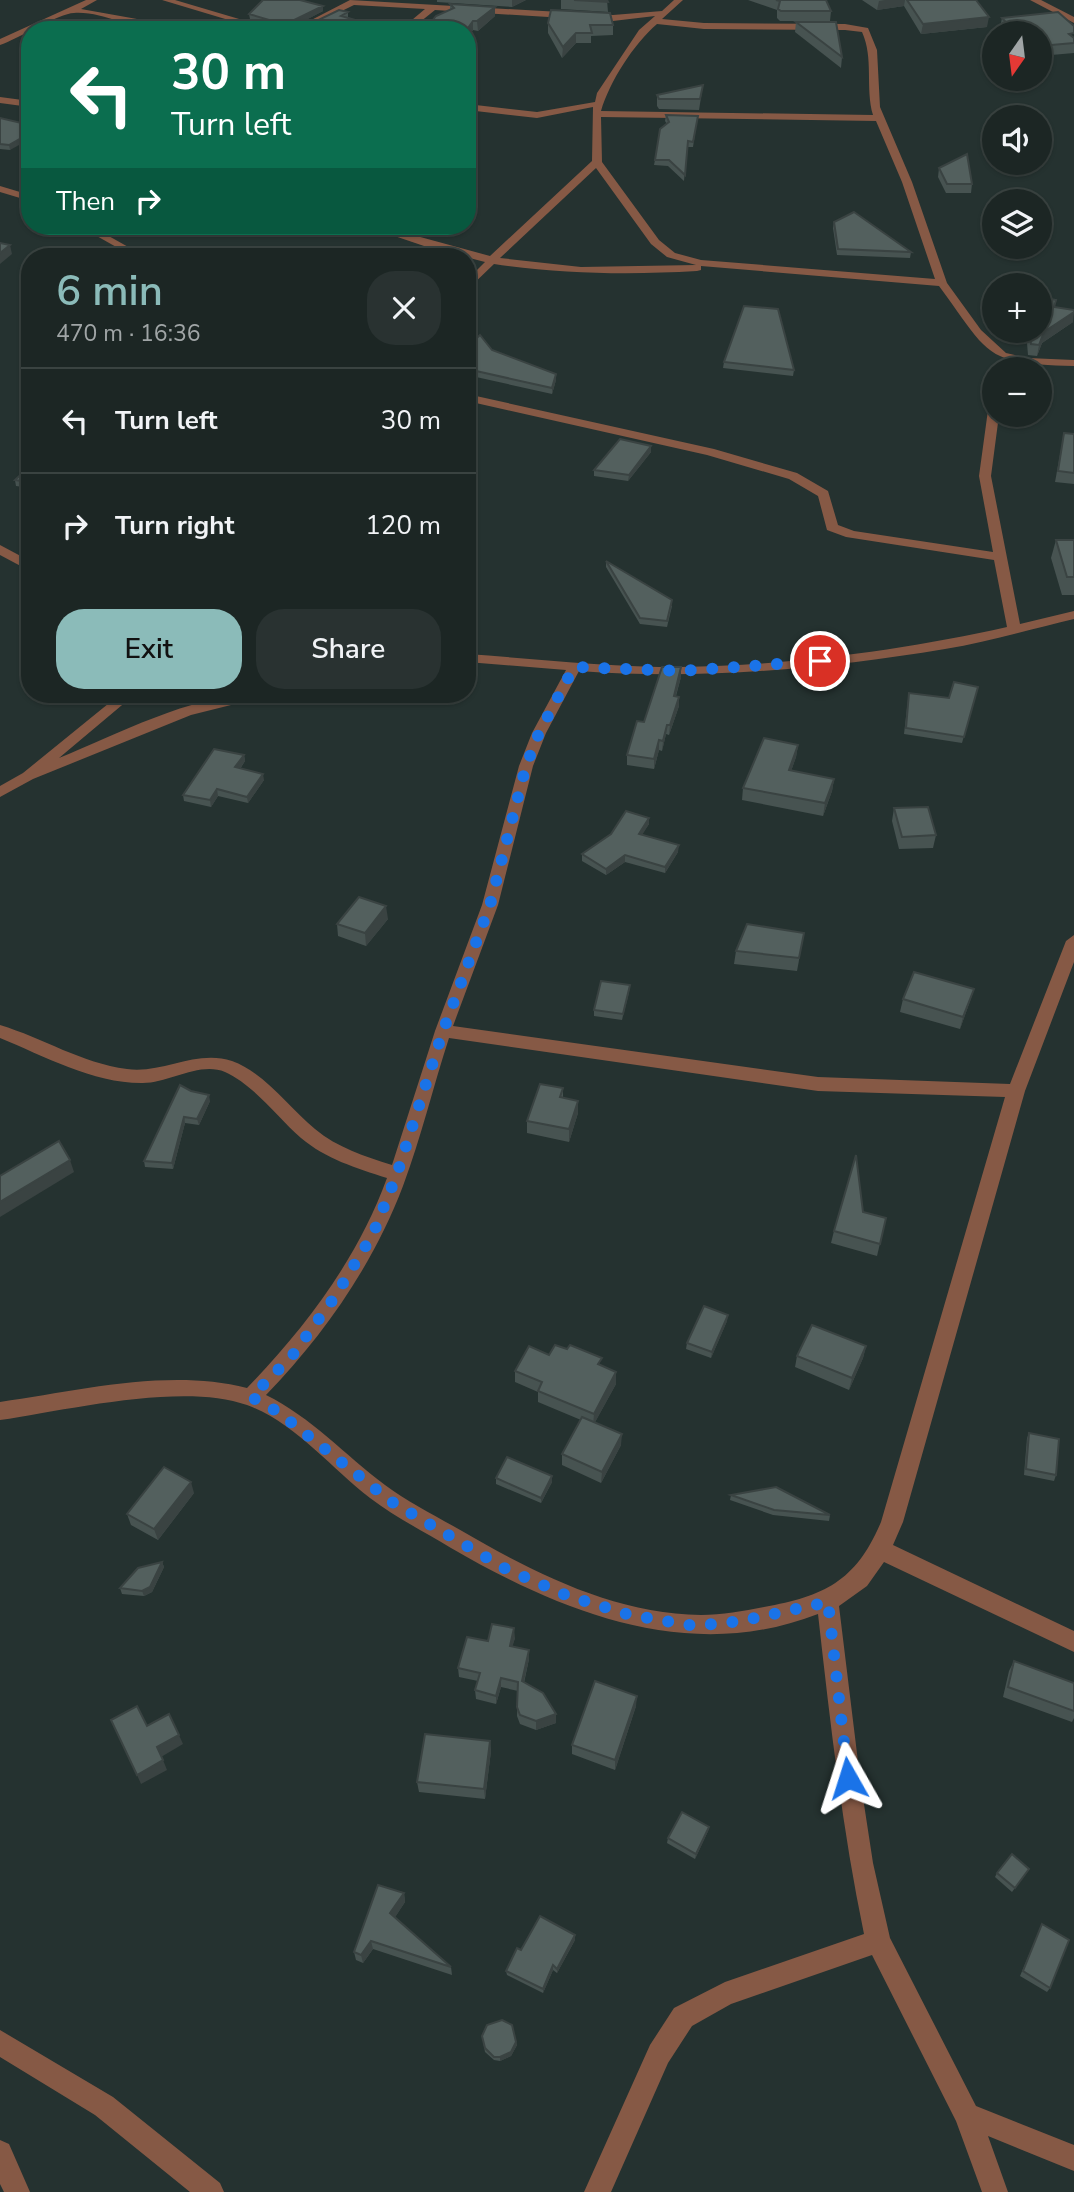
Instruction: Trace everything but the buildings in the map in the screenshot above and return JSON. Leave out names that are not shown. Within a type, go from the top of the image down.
[{"type":"street","points":[[44,21],[93,0]]},
{"type":"street","points":[[166,0],[240,21]]},
{"type":"street","points":[[679,0],[654,21],[629,48],[596,109],[597,162],[633,216],[655,242],[671,255],[694,262],[942,283]]},
{"type":"street","points":[[1034,0],[1074,20]]},
{"type":"street","points":[[314,21],[354,1],[613,19],[666,13]]},
{"type":"street","points":[[415,21],[433,7]]},
{"type":"street","points":[[69,9],[134,21]]},
{"type":"street","points":[[654,21],[704,26],[832,26],[865,30],[871,52],[873,102],[907,182],[942,283],[988,344],[1002,355],[1022,361],[1074,363]]},
{"type":"street","points":[[0,42],[21,32]]},
{"type":"street","points":[[0,100],[21,103]]},
{"type":"street","points":[[476,108],[537,115],[596,109],[879,118]]},
{"type":"street","points":[[476,278],[597,162]]},
{"type":"street","points":[[0,189],[21,195]]},
{"type":"street","points":[[101,235],[124,248]]},
{"type":"street","points":[[400,235],[443,248]]},
{"type":"street","points":[[476,256],[552,269],[612,272],[730,266]]},
{"type":"street","points":[[476,399],[710,452],[793,477],[824,494],[832,527],[851,534],[1000,557]]},
{"type":"street","points":[[991,427],[985,457],[985,476],[1014,630]]},
{"type":"street","points":[[2,552],[21,562]]},
{"type":"street","points":[[476,659],[574,667],[681,671],[773,666],[946,645],[1074,615]]},
{"type":"street","points":[[251,1397],[292,1356],[334,1298],[373,1234],[397,1174],[443,1031],[490,905],[526,766],[539,733],[574,667]]},
{"type":"street","points":[[0,792],[27,776],[117,703]]},
{"type":"street","points":[[27,776],[186,712],[222,703]]},
{"type":"street","points":[[0,1411],[175,1390],[200,1389],[251,1397],[278,1412],[392,1502],[506,1569],[568,1596],[630,1615],[695,1626],[754,1619],[828,1602],[858,1583],[881,1550],[904,1485],[1016,1091],[1074,941]]},
{"type":"street","points":[[0,1031],[107,1071],[132,1076],[156,1076],[208,1064],[229,1067],[318,1142],[341,1156],[397,1174]]},
{"type":"street","points":[[443,1031],[662,1065],[818,1084],[1016,1091]]},
{"type":"street","points":[[881,1550],[1074,1642]]},
{"type":"street","points":[[828,1602],[848,1778],[861,1863],[878,1941],[967,2115],[995,2192]]},
{"type":"street","points":[[597,2192],[659,2054],[683,2017],[725,1993],[878,1941]]},
{"type":"street","points":[[0,2043],[104,2106],[211,2192]]},
{"type":"street","points":[[967,2115],[1074,2158]]},
{"type":"street","points":[[0,2152],[17,2192]]},
{"type":"route","points":[[820,661],[681,671],[574,667],[539,733],[526,766],[506,853],[490,905],[443,1031],[397,1174],[373,1234],[334,1298],[292,1356],[251,1397],[278,1412],[392,1502],[506,1569],[568,1596],[630,1615],[695,1626],[778,1615],[828,1602],[848,1778]]}]
